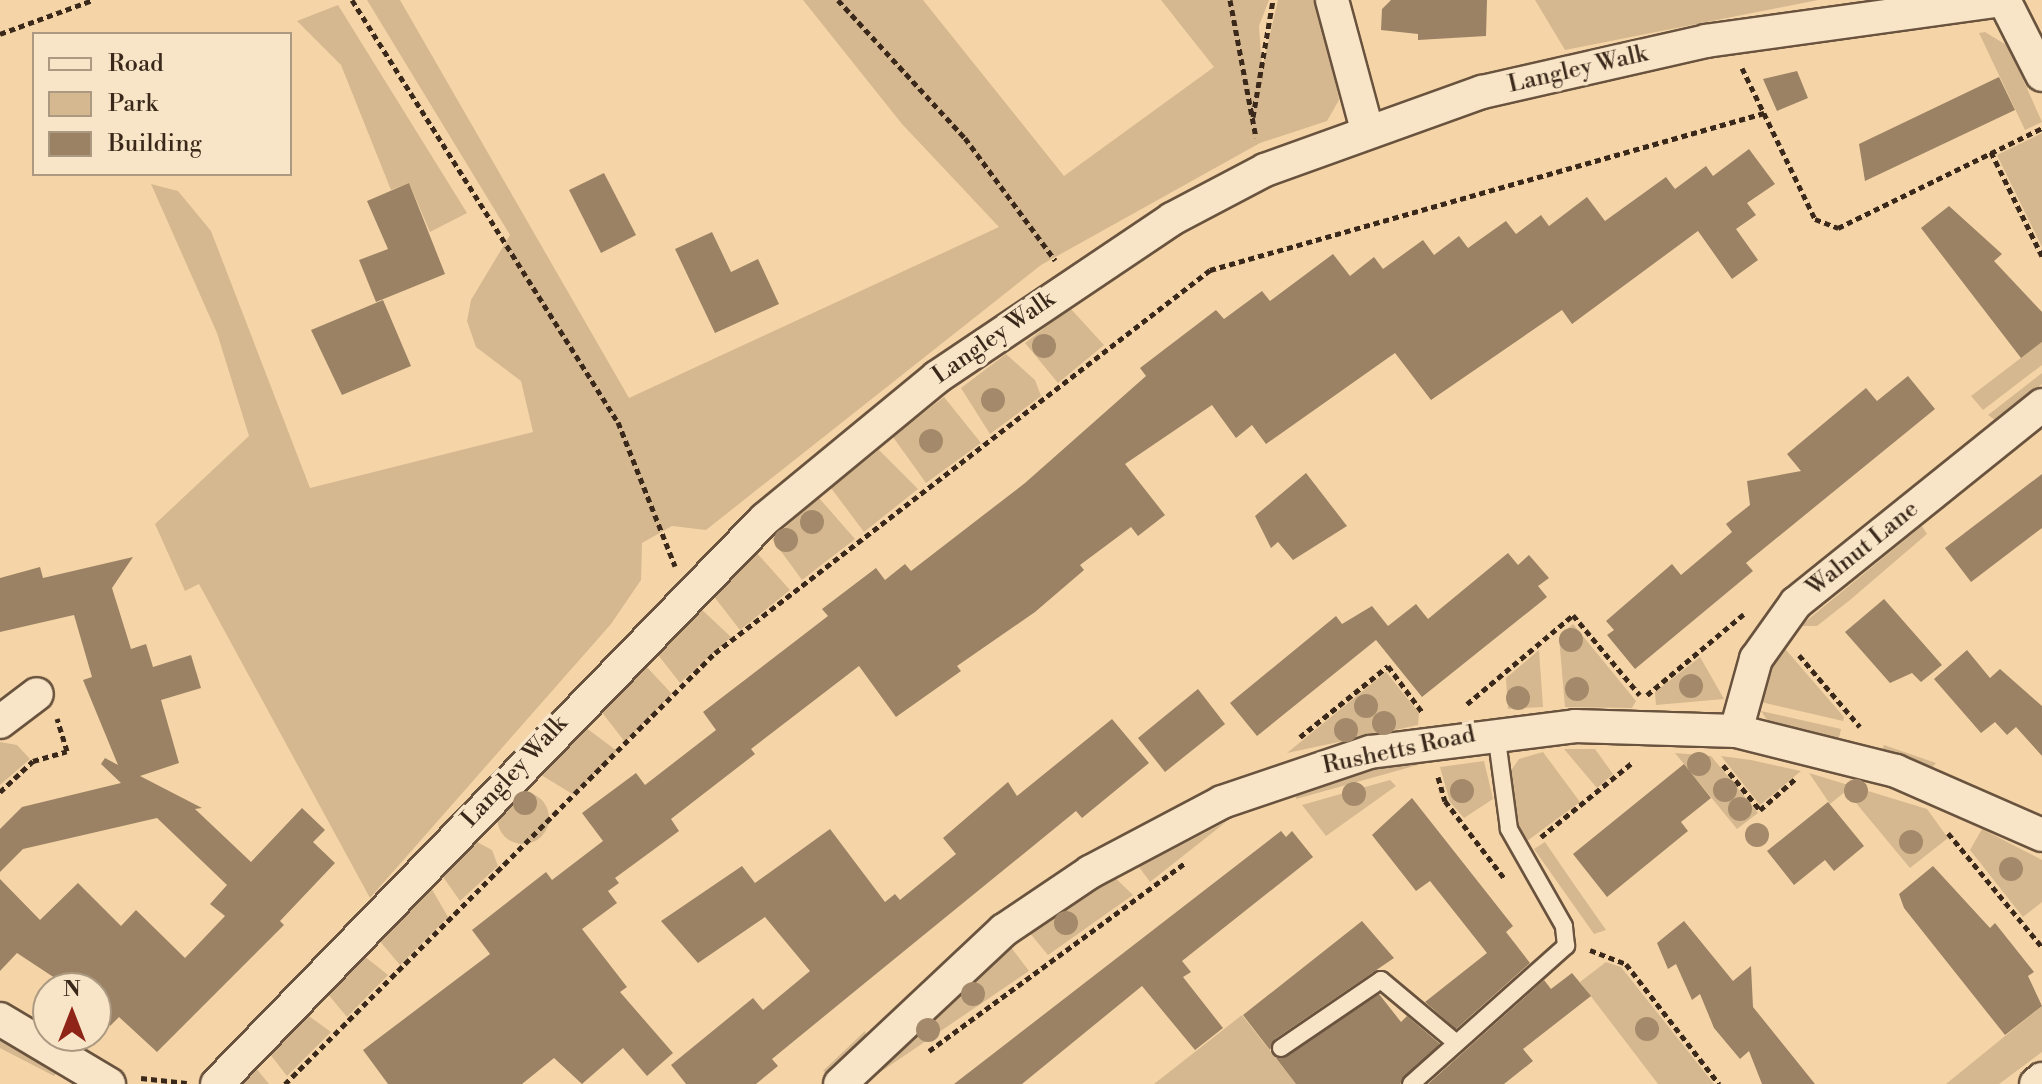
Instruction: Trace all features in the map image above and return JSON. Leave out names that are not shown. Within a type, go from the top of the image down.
[{"type":"street","points":[[1332,0],[1367,130]]},
{"type":"street","name":"Langley Walk","points":[[217,1084],[688,592],[937,377],[1072,283],[1265,170],[1367,130],[1482,92],[1728,38],[2003,0]]},
{"type":"street","points":[[2003,0],[2042,75]]},
{"type":"street","name":"Walnut Lane","points":[[1736,731],[1756,659],[1774,626],[2042,405]]},
{"type":"street","points":[[0,722],[37,694]]},
{"type":"street","name":"Rushetts Road","points":[[840,1084],[1004,930],[1145,839],[1297,773],[1370,752],[1496,731],[1654,726],[1736,731],[1924,783],[2042,835]]},
{"type":"street","points":[[0,1019],[119,1083]]},
{"type":"street","points":[[2036,1084],[2042,1079]]},
{"type":"lane","points":[[1411,1084],[1454,1041],[1566,946],[1564,926],[1519,855],[1501,804],[1496,731]]},
{"type":"lane","points":[[1281,1048],[1381,980],[1454,1041]]},
{"type":"path","points":[[0,34],[93,0]]},
{"type":"path","points":[[352,0],[618,422],[688,592]]},
{"type":"path","points":[[838,0],[965,138],[1072,283]]},
{"type":"path","points":[[1230,0],[1252,126],[1265,170]]},
{"type":"path","points":[[1252,126],[1273,0]]},
{"type":"path","points":[[1728,38],[1815,219],[1838,228],[2042,128]]},
{"type":"path","points":[[285,1084],[715,653],[1210,270],[1764,113]]},
{"type":"path","points":[[1991,152],[2042,256]]},
{"type":"path","points":[[1774,626],[1863,731]]},
{"type":"path","points":[[0,792],[33,761],[67,751],[50,692],[37,694]]},
{"type":"path","points":[[1519,855],[1653,746],[1654,726]]},
{"type":"path","points":[[1924,783],[1939,822],[2042,947]]},
{"type":"path","points":[[915,1061],[1192,859]]},
{"type":"path","points":[[1566,946],[1607,952],[1626,964],[1719,1084]]},
{"type":"path","points":[[119,1083],[192,1084]]},
{"type":"green space","points":[[367,0],[400,0],[629,398],[999,227],[902,124],[803,0],[923,0],[1064,176],[1214,67],[1161,0],[1269,0],[1259,26],[1262,69],[1278,0],[1319,0],[1339,100],[1327,121],[1260,143],[1041,265],[706,530],[672,526],[642,543],[641,580],[611,624],[370,898],[199,584],[185,591],[155,524],[249,436],[217,333],[151,184],[178,191],[211,231],[310,488],[533,432],[521,381],[476,347],[467,321],[471,300],[510,235]]},
{"type":"green space","points":[[1535,0],[1818,0],[1565,50]]},
{"type":"green space","points":[[338,5],[467,213],[430,232],[409,183],[391,190],[341,65],[297,21]]},
{"type":"green space","points":[[1985,32],[2008,46],[2042,122],[2025,130],[1979,33]]},
{"type":"green space","points":[[2042,133],[2042,247],[1997,155]]},
{"type":"green space","points":[[1070,308],[1104,345],[1058,383],[1025,343]]},
{"type":"green space","points":[[2042,342],[2042,365],[1983,410],[1971,396]]},
{"type":"green space","points":[[1006,354],[1035,380],[1041,396],[990,434],[961,388]]},
{"type":"green space","points":[[2042,373],[2042,384],[1995,420],[1988,415]]},
{"type":"green space","points":[[944,397],[981,443],[926,483],[893,437]]},
{"type":"green space","points":[[879,450],[918,489],[864,532],[831,488]]},
{"type":"green space","points":[[819,498],[855,539],[802,580],[772,539]]},
{"type":"green space","points":[[1922,526],[1927,534],[1850,600],[1817,626],[1800,626]]},
{"type":"green space","points":[[756,552],[790,590],[740,630],[712,594]]},
{"type":"green space","points":[[699,607],[731,637],[680,683],[655,651]]},
{"type":"green space","points":[[1573,624],[1636,701],[1632,708],[1565,707],[1559,637]]},
{"type":"green space","points":[[1780,643],[1844,717],[1843,721],[1761,702]]},
{"type":"green space","points":[[1539,650],[1543,707],[1508,709],[1506,678]]},
{"type":"green space","points":[[1700,657],[1724,699],[1656,705],[1655,692]]},
{"type":"green space","points":[[644,664],[672,694],[625,742],[600,710]]},
{"type":"green space","points":[[1386,672],[1419,713],[1418,725],[1287,753]]},
{"type":"green space","points":[[1761,711],[1841,729],[1838,742],[1772,727]]},
{"type":"green space","points":[[585,727],[617,751],[574,795],[538,773]]},
{"type":"green space","points":[[0,742],[17,745],[30,759],[0,785]]},
{"type":"green space","points":[[1884,745],[1936,763],[1928,772],[1880,754]]},
{"type":"green space","points":[[1564,749],[1595,749],[1613,774],[1597,788]]},
{"type":"green space","points":[[1543,752],[1580,802],[1523,844],[1508,775],[1519,759]]},
{"type":"green space","points":[[1431,753],[1432,761],[1296,799],[1296,788]]},
{"type":"green space","points":[[1675,753],[1711,756],[1758,813],[1737,829]]},
{"type":"green space","points":[[1721,756],[1751,760],[1801,771],[1760,805]]},
{"type":"green space","points":[[1484,761],[1493,799],[1464,818],[1450,802],[1440,767]]},
{"type":"green space","points":[[1809,773],[1927,809],[1948,838],[1910,868],[1846,791],[1830,804]]},
{"type":"green space","points":[[1390,780],[1396,786],[1326,836],[1302,805]]},
{"type":"green space","points":[[523,792],[542,799],[549,818],[542,837],[523,844],[504,837],[497,818],[504,799]]},
{"type":"green space","points":[[1226,822],[1150,882],[1139,867]]},
{"type":"green space","points":[[1982,829],[2042,860],[2042,902],[2023,917],[1970,850]]},
{"type":"green space","points":[[475,841],[492,850],[498,866],[460,901],[441,874]]},
{"type":"green space","points":[[1545,842],[1606,930],[1594,934],[1534,849]]},
{"type":"green space","points":[[1111,874],[1133,895],[1048,955],[1028,931]]},
{"type":"green space","points":[[430,886],[448,917],[400,965],[378,939]]},
{"type":"green space","points":[[1010,946],[1029,971],[873,1077],[872,1073]]},
{"type":"green space","points":[[363,955],[388,975],[347,1017],[327,993]]},
{"type":"green space","points":[[1606,962],[1621,967],[1714,1084],[1658,1084],[1580,982]]},
{"type":"green space","points":[[2042,1006],[2042,1052],[1999,1084],[1946,1084]]},
{"type":"green space","points":[[306,1014],[331,1032],[287,1076],[269,1053]]},
{"type":"green space","points":[[1242,1015],[1296,1084],[1154,1084]]},
{"type":"green space","points":[[865,1031],[867,1039],[833,1074],[823,1071]]},
{"type":"green space","points":[[0,1036],[62,1066],[54,1076],[0,1048]]},
{"type":"green space","points":[[255,1067],[269,1084],[239,1084]]},
{"type":"building","points":[[1391,0],[1487,0],[1486,36],[1418,40],[1418,34],[1381,30],[1382,9]]},
{"type":"building","points":[[1797,71],[1808,98],[1777,111],[1763,79]]},
{"type":"building","points":[[1999,77],[2015,110],[1865,181],[1859,144]]},
{"type":"building","points":[[1749,149],[1775,184],[1747,203],[1756,215],[1736,229],[1758,260],[1732,279],[1698,231],[1572,324],[1562,310],[1431,400],[1395,353],[1266,444],[1252,425],[1236,438],[1212,405],[1125,464],[1165,515],[1138,536],[1131,527],[1080,565],[1084,570],[1035,612],[957,666],[961,671],[896,717],[859,666],[751,749],[755,754],[671,819],[679,831],[615,878],[619,883],[608,891],[617,903],[582,929],[627,987],[620,992],[673,1053],[647,1076],[623,1048],[582,1084],[554,1058],[522,1084],[388,1084],[363,1050],[490,954],[472,930],[546,872],[552,880],[603,841],[582,813],[636,773],[645,785],[716,730],[703,712],[828,616],[822,609],[876,568],[885,580],[905,564],[911,571],[1025,483],[1146,376],[1140,368],[1216,310],[1224,319],[1262,291],[1270,301],[1333,254],[1350,276],[1374,257],[1383,269],[1423,240],[1434,255],[1459,236],[1468,248],[1506,221],[1516,234],[1541,215],[1549,226],[1587,197],[1605,221],[1666,177],[1675,189],[1706,166],[1713,176]]},
{"type":"building","points":[[604,173],[636,235],[601,253],[569,190]]},
{"type":"building","points":[[409,183],[445,274],[376,302],[359,260],[388,249],[367,201]]},
{"type":"building","points":[[1949,206],[2002,254],[1994,261],[2042,312],[2042,342],[2021,358],[1921,228]]},
{"type":"building","points":[[712,232],[731,272],[758,259],[779,304],[715,333],[675,249]]},
{"type":"building","points":[[383,300],[411,366],[342,395],[311,330]]},
{"type":"building","points":[[1908,376],[1935,409],[1746,563],[1753,571],[1635,669],[1607,635],[1614,630],[1606,621],[1672,564],[1681,575],[1732,532],[1726,524],[1750,505],[1747,481],[1801,471],[1787,454],[1866,388],[1877,401]]},
{"type":"building","points":[[1306,473],[1347,526],[1293,560],[1278,542],[1271,548],[1255,516]]},
{"type":"building","points":[[2042,474],[2042,528],[1971,582],[1945,548]]},
{"type":"building","points":[[1508,553],[1518,565],[1529,555],[1549,578],[1538,586],[1547,597],[1422,697],[1376,640],[1257,736],[1230,703],[1336,616],[1342,624],[1372,606],[1388,626],[1416,604],[1428,619]]},
{"type":"building","points":[[133,557],[112,588],[131,649],[146,644],[153,667],[191,655],[201,688],[161,700],[179,763],[140,776],[202,808],[195,809],[251,862],[302,808],[325,830],[313,842],[335,863],[280,921],[284,925],[157,1052],[119,1017],[112,1024],[112,972],[46,972],[17,953],[0,971],[0,879],[40,920],[78,883],[121,926],[136,910],[185,958],[225,916],[210,904],[227,885],[157,818],[23,849],[0,872],[0,829],[22,807],[121,783],[101,764],[105,758],[118,765],[83,680],[92,677],[74,615],[0,632],[0,578],[40,567],[43,578]]},
{"type":"building","points":[[1884,599],[1942,665],[1921,682],[1912,673],[1890,683],[1845,632]]},
{"type":"building","points":[[1967,650],[1990,678],[2000,669],[2042,706],[2042,756],[2016,727],[2007,735],[1995,722],[1981,733],[1934,679]]},
{"type":"building","points":[[1198,689],[1225,724],[1165,772],[1138,738]]},
{"type":"building","points":[[1112,719],[1149,763],[1082,818],[1076,811],[860,987],[772,1059],[778,1066],[756,1084],[686,1084],[671,1065],[753,998],[763,1010],[810,971],[765,917],[698,963],[661,921],[742,866],[755,883],[830,829],[885,902],[895,894],[900,900],[956,854],[943,838],[1008,782],[1017,796]]},
{"type":"building","points":[[1684,764],[1711,798],[1681,822],[1688,831],[1607,897],[1573,854]]},
{"type":"building","points":[[1412,798],[1513,926],[1506,932],[1530,963],[1456,1029],[1425,1002],[1487,953],[1430,881],[1416,891],[1372,835]]},
{"type":"building","points":[[1828,802],[1864,846],[1834,871],[1825,860],[1794,885],[1767,851]]},
{"type":"building","points":[[1281,831],[1286,837],[1292,831],[1313,857],[1182,961],[1191,972],[1183,977],[1223,1028],[1195,1050],[1142,986],[1022,1084],[954,1084]]},
{"type":"building","points":[[1933,866],[1990,928],[1995,923],[2034,972],[2028,976],[2042,1006],[2005,1035],[1904,908],[1899,894]]},
{"type":"building","points":[[1362,921],[1394,958],[1275,1039],[1270,1050],[1243,1015]]},
{"type":"building","points":[[1684,921],[1733,981],[1751,966],[1753,1007],[1815,1084],[1762,1084],[1749,1051],[1740,1059],[1714,1028],[1700,994],[1692,1000],[1676,964],[1668,969],[1657,943]]},
{"type":"building","points":[[1572,973],[1591,996],[1523,1049],[1533,1061],[1504,1084],[1428,1084],[1544,980],[1551,989]]},
{"type":"building","points":[[1379,994],[1401,1022],[1407,1016],[1440,1044],[1400,1084],[1296,1084],[1276,1058]]}]
